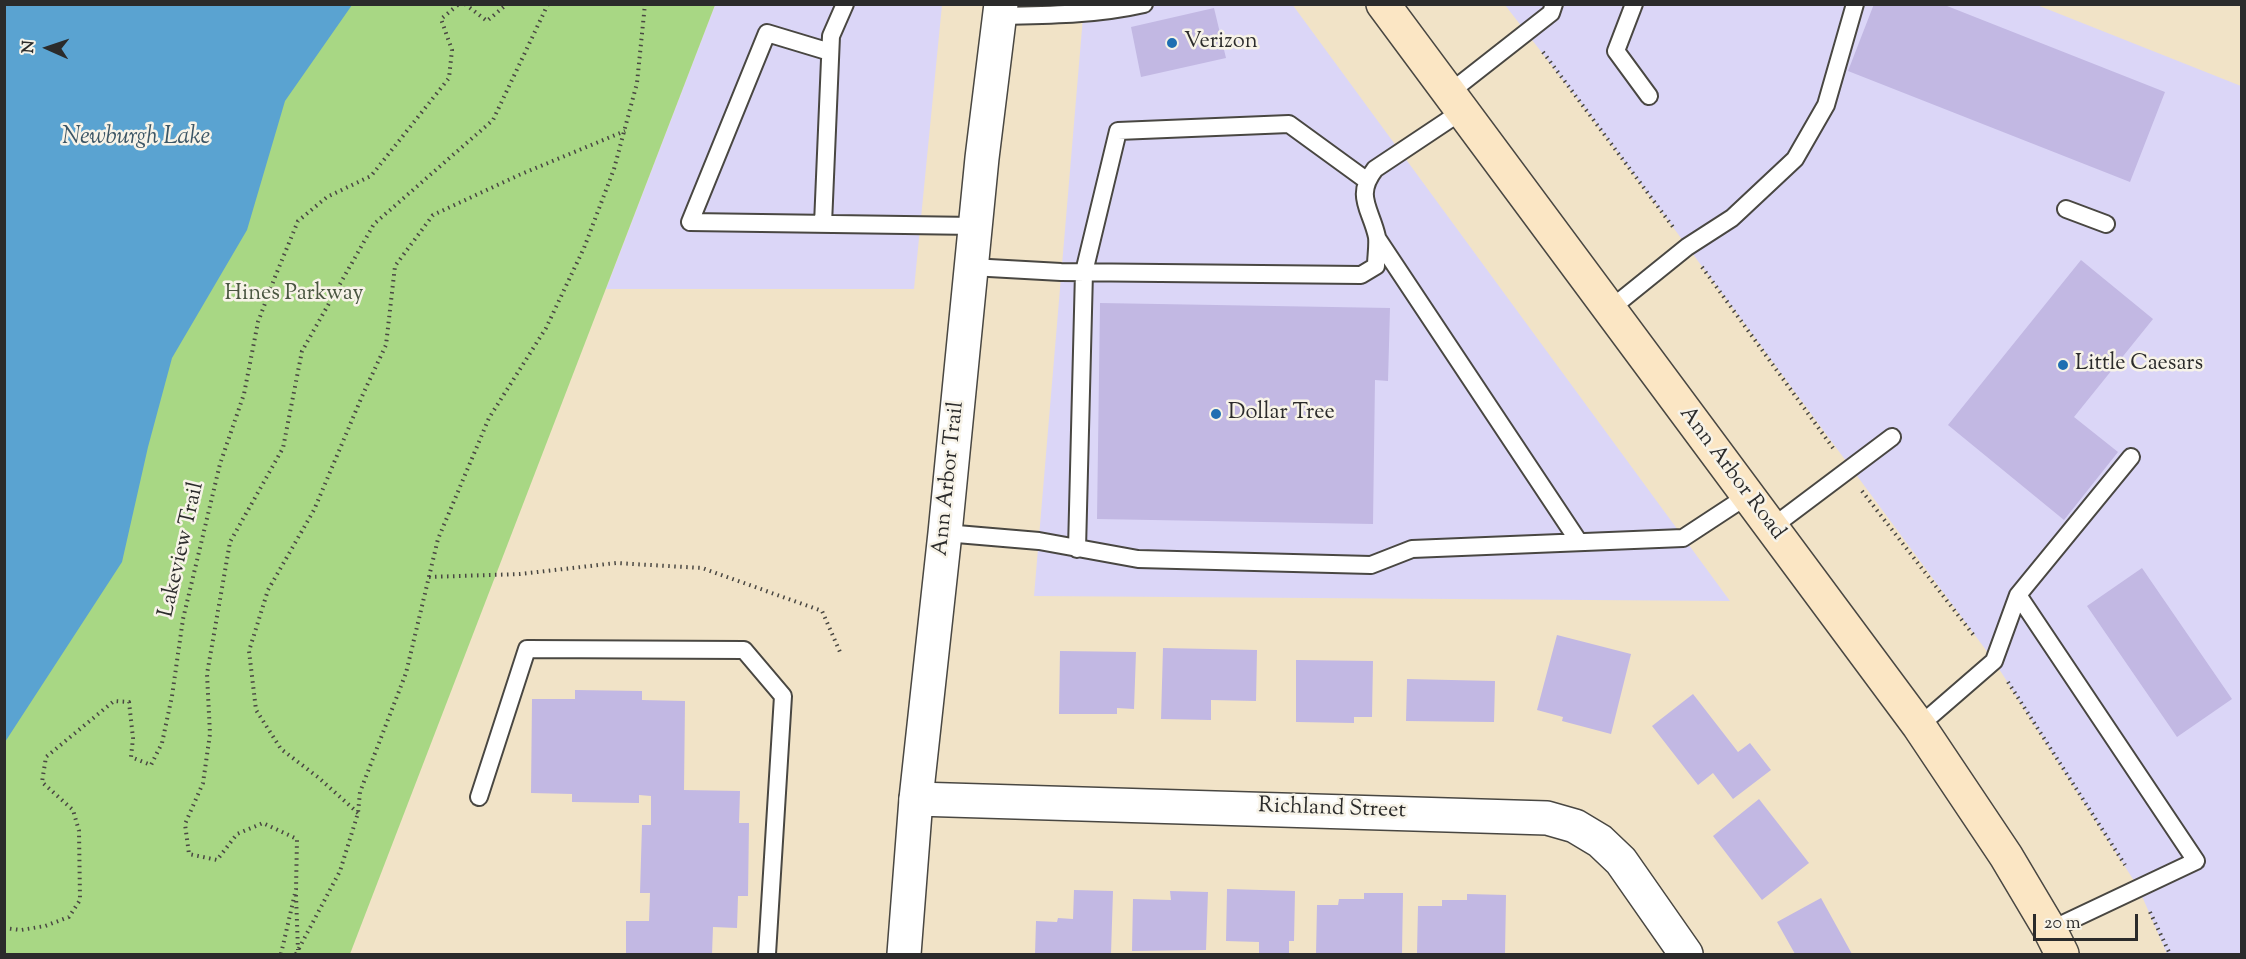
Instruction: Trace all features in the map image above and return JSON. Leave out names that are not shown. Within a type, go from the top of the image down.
[{"type":"main road","name":"Ann Arbor Road","points":[[1383,4],[1919,726],[2006,856],[2056,942]]},
{"type":"street","name":"Ann Arbor Trail","points":[[904,954],[916,799],[1001,10]]},
{"type":"street","name":"Richland Street","points":[[916,799],[1547,818],[1575,826],[1600,841],[1621,861],[1686,954]]},
{"type":"lane","points":[[823,224],[831,36],[845,4]]},
{"type":"lane","points":[[1001,10],[1083,14],[1115,11],[1144,4]]},
{"type":"lane","points":[[1554,4],[1551,13],[1455,102],[1375,169],[1366,180],[1365,206],[1377,238],[1579,542]]},
{"type":"lane","points":[[1634,4],[1616,51],[1649,96]]},
{"type":"lane","points":[[1609,310],[1687,247],[1732,218],[1795,159],[1826,105],[1855,4]]},
{"type":"lane","points":[[830,52],[767,33],[690,222],[976,226]]},
{"type":"lane","points":[[1077,549],[1084,272],[1118,132],[1289,124],[1366,180]]},
{"type":"lane","points":[[2066,209],[2106,224]]},
{"type":"lane","points":[[972,267],[1084,272],[1361,275],[1376,266],[1377,238]]},
{"type":"lane","points":[[1771,528],[1892,437]]},
{"type":"lane","points":[[1919,726],[1994,661],[2018,595],[2131,457]]},
{"type":"lane","points":[[945,533],[1039,541],[1138,559],[1371,565],[1412,549],[1683,538],[1747,495]]},
{"type":"lane","points":[[2018,595],[2196,861],[2056,942]]},
{"type":"lane","points":[[478,797],[527,649],[744,650],[783,696],[767,954]]},
{"type":"path","name":"Lakeview Trail","points":[[4,928],[28,929],[45,926],[69,917],[80,900],[79,831],[74,810],[42,782],[46,757],[114,701],[129,702],[133,738],[130,758],[151,765],[162,743],[172,696],[183,619],[220,464],[244,394],[258,322],[297,221],[327,197],[371,176],[448,78],[452,50],[441,19],[459,4]]},
{"type":"path","points":[[465,4],[487,21],[507,4]]},
{"type":"path","name":"Lakeview Trail","points":[[281,954],[296,889],[297,838],[263,823],[237,834],[217,860],[203,859],[189,854],[185,824],[203,783],[210,734],[207,674],[230,542],[283,448],[302,351],[374,224],[493,120],[548,4]]},
{"type":"path","points":[[297,953],[340,871],[358,813],[360,792],[406,673],[438,539],[489,418],[546,328],[584,248],[614,169],[637,83],[645,4]]},
{"type":"path","points":[[1541,50],[1673,227]]},
{"type":"path","points":[[358,813],[319,778],[281,749],[256,710],[249,651],[268,590],[314,510],[386,345],[395,266],[433,215],[519,175],[626,131]]},
{"type":"path","points":[[1701,267],[1834,450]]},
{"type":"path","points":[[1862,491],[1971,632]]},
{"type":"path","points":[[429,577],[520,574],[616,563],[702,568],[822,611],[840,652]]},
{"type":"path","points":[[2016,692],[2130,872]]},
{"type":"path","points":[[296,889],[297,953]]},
{"type":"path","points":[[2149,910],[2170,954]]},
{"type":"shaded area","points":[[1292,4],[1730,601],[1034,596],[1084,5]]},
{"type":"shaded area","points":[[715,5],[942,5],[914,289],[606,289]]},
{"type":"shaded area","points":[[1505,5],[2037,5],[2241,86],[2241,954],[2167,954],[2138,887],[1994,661],[1587,111]]},
{"type":"green space","name":"Hines Parkway","points":[[5,5],[715,5],[350,954],[5,954]]},
{"type":"water","name":"Newburgh Lake","points":[[5,4],[352,5],[285,101],[247,230],[172,358],[148,447],[122,562],[5,742]]},
{"type":"building","points":[[1874,4],[1942,4],[2165,92],[2130,182],[1848,71]]},
{"type":"building","points":[[1214,8],[1226,58],[1141,77],[1131,27]]},
{"type":"building","points":[[2081,260],[2153,319],[2074,417],[2118,452],[2064,520],[1948,425]]},
{"type":"building","points":[[1100,303],[1390,308],[1388,381],[1375,380],[1373,524],[1097,519]]},
{"type":"building","points":[[2142,568],[2232,699],[2177,737],[2087,606]]},
{"type":"building","points":[[1557,635],[1631,654],[1611,734],[1562,721],[1563,717],[1537,710]]},
{"type":"building","points":[[1163,648],[1257,650],[1256,701],[1211,700],[1211,720],[1161,719]]},
{"type":"building","points":[[1060,651],[1136,652],[1134,709],[1117,708],[1117,714],[1059,714]]},
{"type":"building","points":[[1296,660],[1373,661],[1372,717],[1354,717],[1354,723],[1296,722]]},
{"type":"building","points":[[1407,679],[1495,681],[1494,722],[1406,721]]},
{"type":"building","points":[[575,690],[642,691],[642,700],[685,701],[684,790],[740,791],[739,823],[749,823],[748,896],[738,896],[737,928],[713,927],[712,954],[626,954],[626,921],[649,921],[650,893],[640,893],[642,825],[651,825],[651,796],[639,795],[639,803],[572,802],[572,794],[531,793],[532,699],[575,699]]},
{"type":"building","points":[[1693,694],[1738,752],[1750,743],[1771,770],[1733,799],[1713,773],[1698,785],[1652,726]]},
{"type":"building","points":[[1759,799],[1809,863],[1762,900],[1713,836]]},
{"type":"building","points":[[1227,889],[1295,891],[1294,941],[1289,941],[1289,954],[1259,954],[1259,942],[1226,941]]},
{"type":"building","points":[[1074,890],[1113,891],[1111,954],[1035,954],[1036,921],[1057,922],[1058,918],[1073,919]]},
{"type":"building","points":[[1170,891],[1208,892],[1206,950],[1132,951],[1133,899],[1171,900]]},
{"type":"building","points":[[1364,893],[1403,893],[1402,954],[1316,954],[1317,905],[1338,905],[1339,899],[1364,899]]},
{"type":"building","points":[[1467,894],[1506,895],[1505,954],[1417,954],[1418,906],[1442,906],[1442,900],[1467,900]]},
{"type":"building","points":[[1821,898],[1852,954],[1795,954],[1777,922]]},
{"type":"place","name":"Verizon","points":[[1172,43]]},
{"type":"place","name":"Little Caesars","points":[[2063,365]]},
{"type":"place","name":"Dollar Tree","points":[[1216,414]]}]
